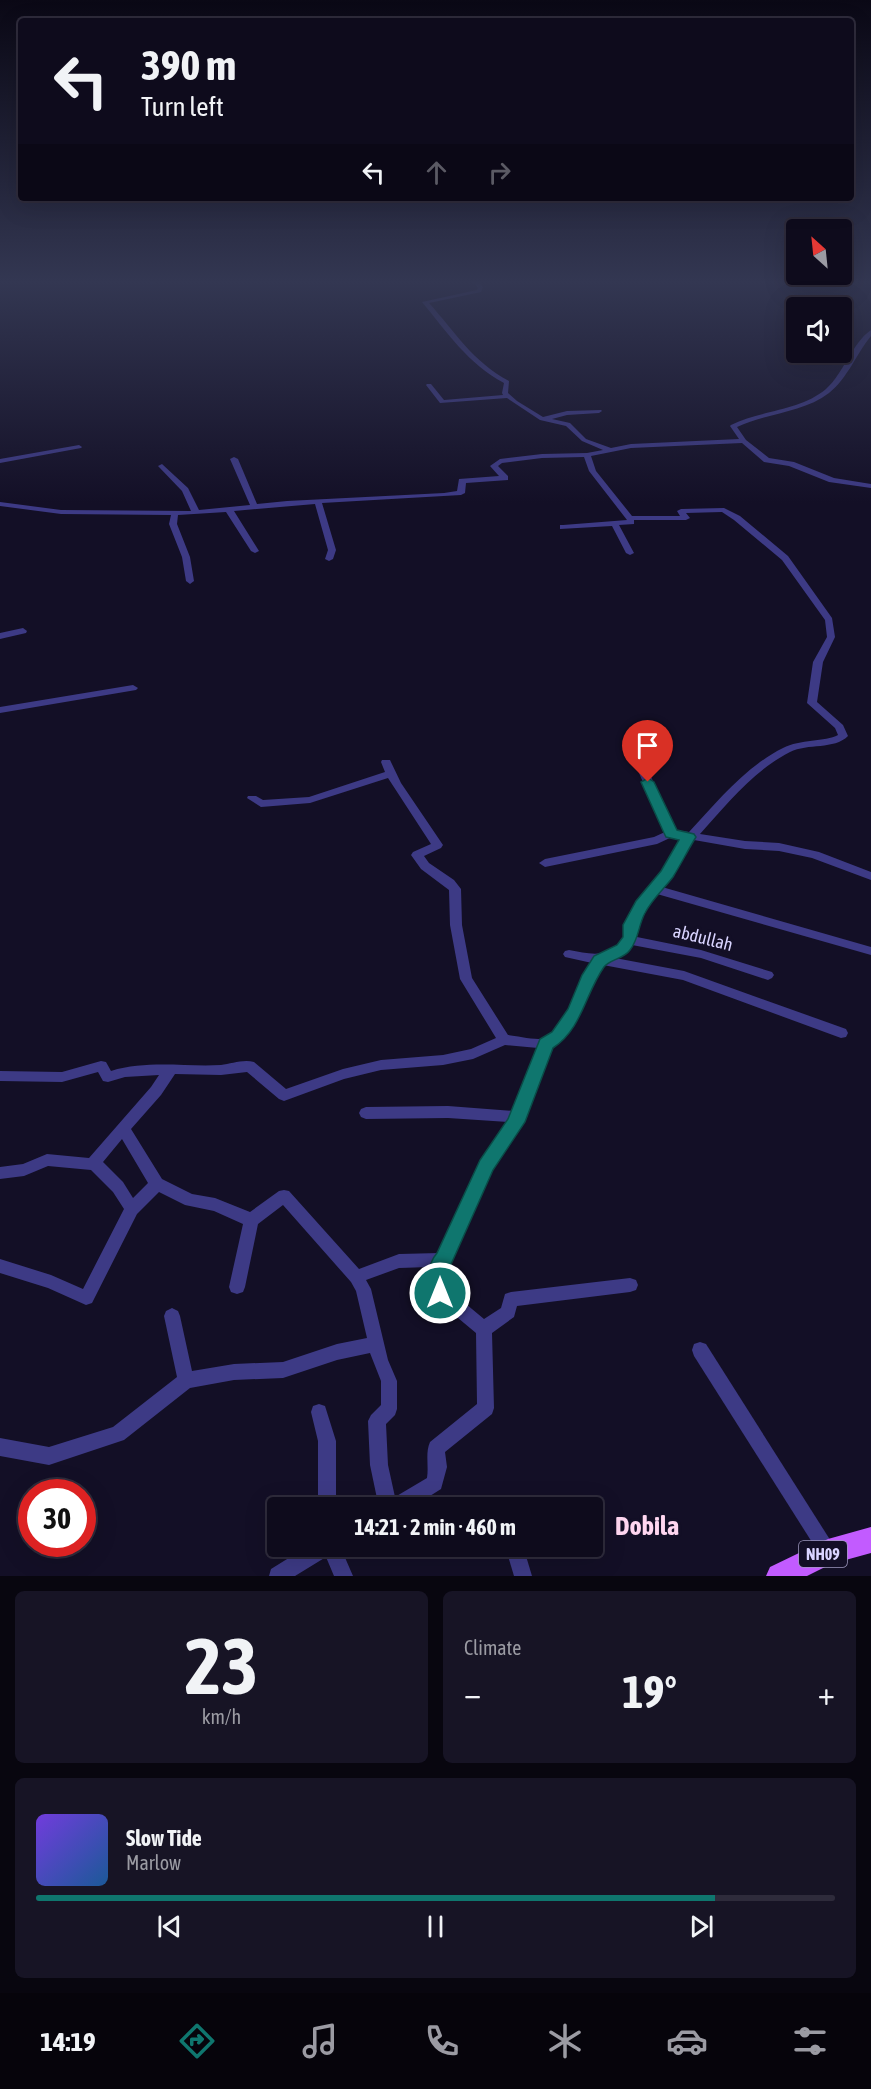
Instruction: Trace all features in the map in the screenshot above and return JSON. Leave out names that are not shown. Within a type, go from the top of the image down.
[{"type":"main road","name":"NH09","points":[[779,1576],[828,1552],[871,1540]]},
{"type":"street","points":[[468,356],[496,377],[507,382],[505,393],[515,402],[542,419],[568,424],[584,440],[610,450]]},
{"type":"street","points":[[854,356],[846,370],[824,393],[733,426],[744,441],[767,459],[791,464],[832,480],[871,486]]},
{"type":"street","points":[[429,385],[442,402],[510,396]]},
{"type":"street","points":[[542,419],[567,413],[599,411]]},
{"type":"street","points":[[0,504],[61,512],[196,513],[461,493],[462,481],[505,478],[494,466],[500,461],[542,456],[587,455],[632,446],[744,441]]},
{"type":"street","points":[[0,461],[79,447]]},
{"type":"street","points":[[587,455],[593,471],[630,518]]},
{"type":"street","points":[[234,459],[255,507]]},
{"type":"street","points":[[162,466],[185,490],[196,513]]},
{"type":"street","points":[[318,502],[332,550],[329,559]]},
{"type":"street","points":[[228,510],[255,552]]},
{"type":"street","points":[[411,1497],[435,1483],[438,1467],[436,1448],[486,1408],[484,1329],[440,1293],[438,1266],[444,1260],[486,1166],[519,1117],[546,1044],[558,1036],[575,1012],[600,960],[623,949],[629,940],[630,925],[644,901],[667,874],[679,850],[737,787],[758,769],[788,749],[808,743],[836,740],[843,736],[840,727],[812,703],[818,662],[832,632],[829,620],[785,558],[770,543],[724,510],[681,512],[686,518],[630,518]]},
{"type":"street","points":[[176,513],[173,524],[186,557],[190,581]]},
{"type":"street","points":[[563,527],[631,522],[630,518]]},
{"type":"street","points":[[614,523],[630,553]]},
{"type":"street","points":[[0,636],[23,631]]},
{"type":"street","points":[[0,710],[133,688]]},
{"type":"street","points":[[629,739],[671,833]]},
{"type":"street","points":[[252,798],[261,804],[310,800],[388,768],[437,845],[417,855],[425,866],[450,883],[454,889],[456,925],[466,979],[504,1040]]},
{"type":"street","points":[[545,863],[657,840],[671,833],[745,846],[779,847],[815,855],[871,876]]},
{"type":"street","points":[[655,889],[871,951]]},
{"type":"street","name":"abdullah","points":[[629,940],[701,954],[768,975]]},
{"type":"street","points":[[569,954],[684,976],[841,1033]]},
{"type":"street","points":[[0,1076],[62,1077],[101,1066],[108,1077],[125,1072],[171,1069],[221,1070],[249,1066],[284,1095],[343,1074],[381,1065],[443,1060],[472,1054],[504,1040],[546,1044]]},
{"type":"street","points":[[92,1164],[124,1129],[171,1069]]},
{"type":"street","points":[[366,1113],[448,1112],[519,1117]]},
{"type":"street","points":[[124,1129],[157,1184],[190,1200],[215,1205],[251,1220]]},
{"type":"street","points":[[0,1173],[24,1170],[48,1160],[92,1164],[99,1167],[118,1187],[132,1209]]},
{"type":"street","points":[[0,1266],[51,1282],[86,1298],[132,1209],[157,1184]]},
{"type":"street","points":[[237,1287],[251,1220],[284,1196],[356,1277],[363,1289],[376,1344],[389,1381],[389,1409],[377,1421],[379,1465],[386,1497]]},
{"type":"street","points":[[356,1277],[399,1261],[444,1260]]},
{"type":"street","points":[[484,1329],[508,1312],[511,1299],[630,1285]]},
{"type":"street","points":[[172,1316],[186,1380]]},
{"type":"street","points":[[0,1447],[49,1456],[118,1434],[186,1380],[234,1372],[283,1370],[337,1352],[376,1344]]},
{"type":"street","points":[[700,1350],[828,1552]]},
{"type":"street","points":[[319,1412],[327,1441],[327,1497]]},
{"type":"street","points":[[278,1576],[310,1557]]},
{"type":"street","points":[[334,1557],[344,1576]]},
{"type":"street","points":[[517,1557],[523,1576]]},
{"type":"district","name":"Dobila","points":[[647,1526]]},
{"type":"route","points":[[440,1293],[438,1266],[444,1260],[486,1166],[519,1117],[546,1044],[558,1036],[575,1012],[600,960],[623,949],[630,937],[630,925],[644,901],[667,874],[679,850],[689,837],[671,833],[648,782]]}]
